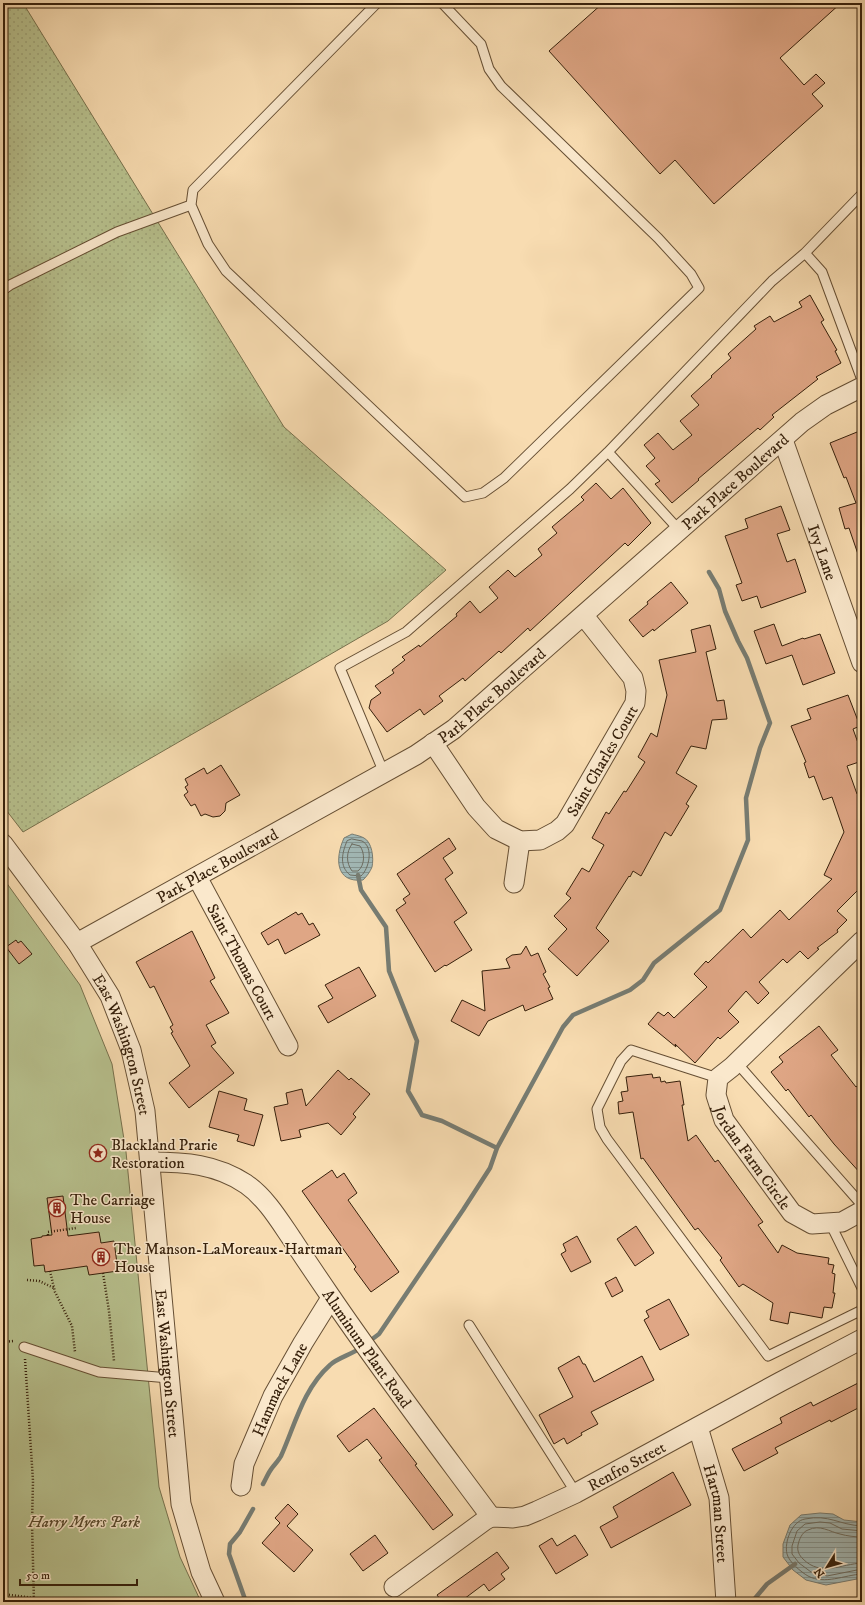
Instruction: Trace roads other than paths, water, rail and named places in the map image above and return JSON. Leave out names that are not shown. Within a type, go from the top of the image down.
[{"type":"street","name":"Park Place Boulevard","points":[[77,943],[416,755],[454,730],[802,422],[826,405],[862,387]]},
{"type":"street","name":"Ivy Lane","points":[[783,440],[862,663]]},
{"type":"street","name":"Saint Charles Court","points":[[433,743],[476,807],[496,829],[520,841],[540,840],[557,831],[565,824],[635,703],[636,691],[633,678],[584,616]]},
{"type":"street","points":[[514,883],[520,841]]},
{"type":"street","points":[[3,844],[77,943]]},
{"type":"street","name":"Saint Thomas Court","points":[[196,877],[288,1046]]},
{"type":"street","points":[[718,1078],[862,941]]},
{"type":"street","name":"East Washington Street","points":[[77,943],[110,996],[131,1050],[145,1110],[181,1504],[201,1572],[215,1602]]},
{"type":"street","name":"Jordan Farm Circle","points":[[718,1078],[716,1096],[724,1120],[792,1213],[812,1224],[842,1222],[862,1211]]},
{"type":"street","name":"Aluminum Plant Road","points":[[150,1162],[198,1164],[216,1169],[247,1185],[274,1212],[331,1298],[491,1518]]},
{"type":"street","name":"Hammack Lane","points":[[241,1486],[244,1464],[273,1396],[331,1298]]},
{"type":"street","name":"Renfro Street","points":[[394,1587],[476,1526],[491,1518],[513,1518],[525,1516],[576,1493],[862,1339]]},
{"type":"street","name":"Hartman Street","points":[[698,1427],[719,1498],[726,1602]]},
{"type":"lane","points":[[377,3],[193,190],[191,205],[208,244],[226,271],[465,498],[483,493],[504,478],[699,288],[691,274],[658,238],[501,86],[489,69],[481,44],[442,3]]},
{"type":"lane","points":[[384,773],[340,668],[406,632],[570,489],[608,452],[772,281],[805,253],[862,194]]},
{"type":"lane","points":[[3,290],[10,285],[117,232],[191,205]]},
{"type":"lane","points":[[805,253],[822,272],[862,380]]},
{"type":"lane","points":[[608,452],[680,531]]},
{"type":"lane","points":[[718,1078],[631,1050],[620,1061],[596,1109],[600,1127],[607,1139],[768,1356],[862,1310]]},
{"type":"lane","points":[[736,1062],[862,1205]]},
{"type":"lane","points":[[830,1223],[862,1288]]},
{"type":"lane","points":[[469,1325],[576,1493]]},
{"type":"lane","points":[[24,1347],[99,1372],[169,1378]]},
{"type":"water","points":[[352,834],[367,840],[372,851],[372,867],[363,880],[347,878],[342,873],[340,868],[339,853],[341,846],[344,838]]},
{"type":"water","points":[[820,1513],[833,1514],[844,1520],[862,1522],[862,1578],[826,1585],[806,1580],[793,1570],[783,1557],[783,1544],[790,1525],[801,1515]]},
{"type":"waterway","points":[[367,1343],[379,1334],[490,1168],[497,1148],[563,1027],[573,1015],[630,990],[643,980],[654,963],[720,910],[748,840],[746,798],[760,748],[770,723],[747,658],[725,611],[719,589],[709,572]]},
{"type":"waterway","points":[[358,875],[361,890],[386,927],[389,971],[417,1041],[408,1091],[422,1115],[442,1121],[497,1148]]},
{"type":"waterway","points":[[263,1484],[281,1456],[306,1396],[313,1385],[330,1365],[362,1347]]},
{"type":"waterway","points":[[246,1602],[229,1554],[230,1544],[240,1532],[253,1509]]},
{"type":"waterway","points":[[752,1602],[767,1584],[795,1564]]},
{"type":"place","name":"Blackland Prarie Restoration","points":[[98,1153]]},
{"type":"place","name":"The Carriage House","points":[[57,1208]]},
{"type":"place","name":"The Manson-LaMoreaux-Hartman House","points":[[101,1257]]},
{"type":"park label","name":"Harry Myers Park","points":[[84,1521]]}]
